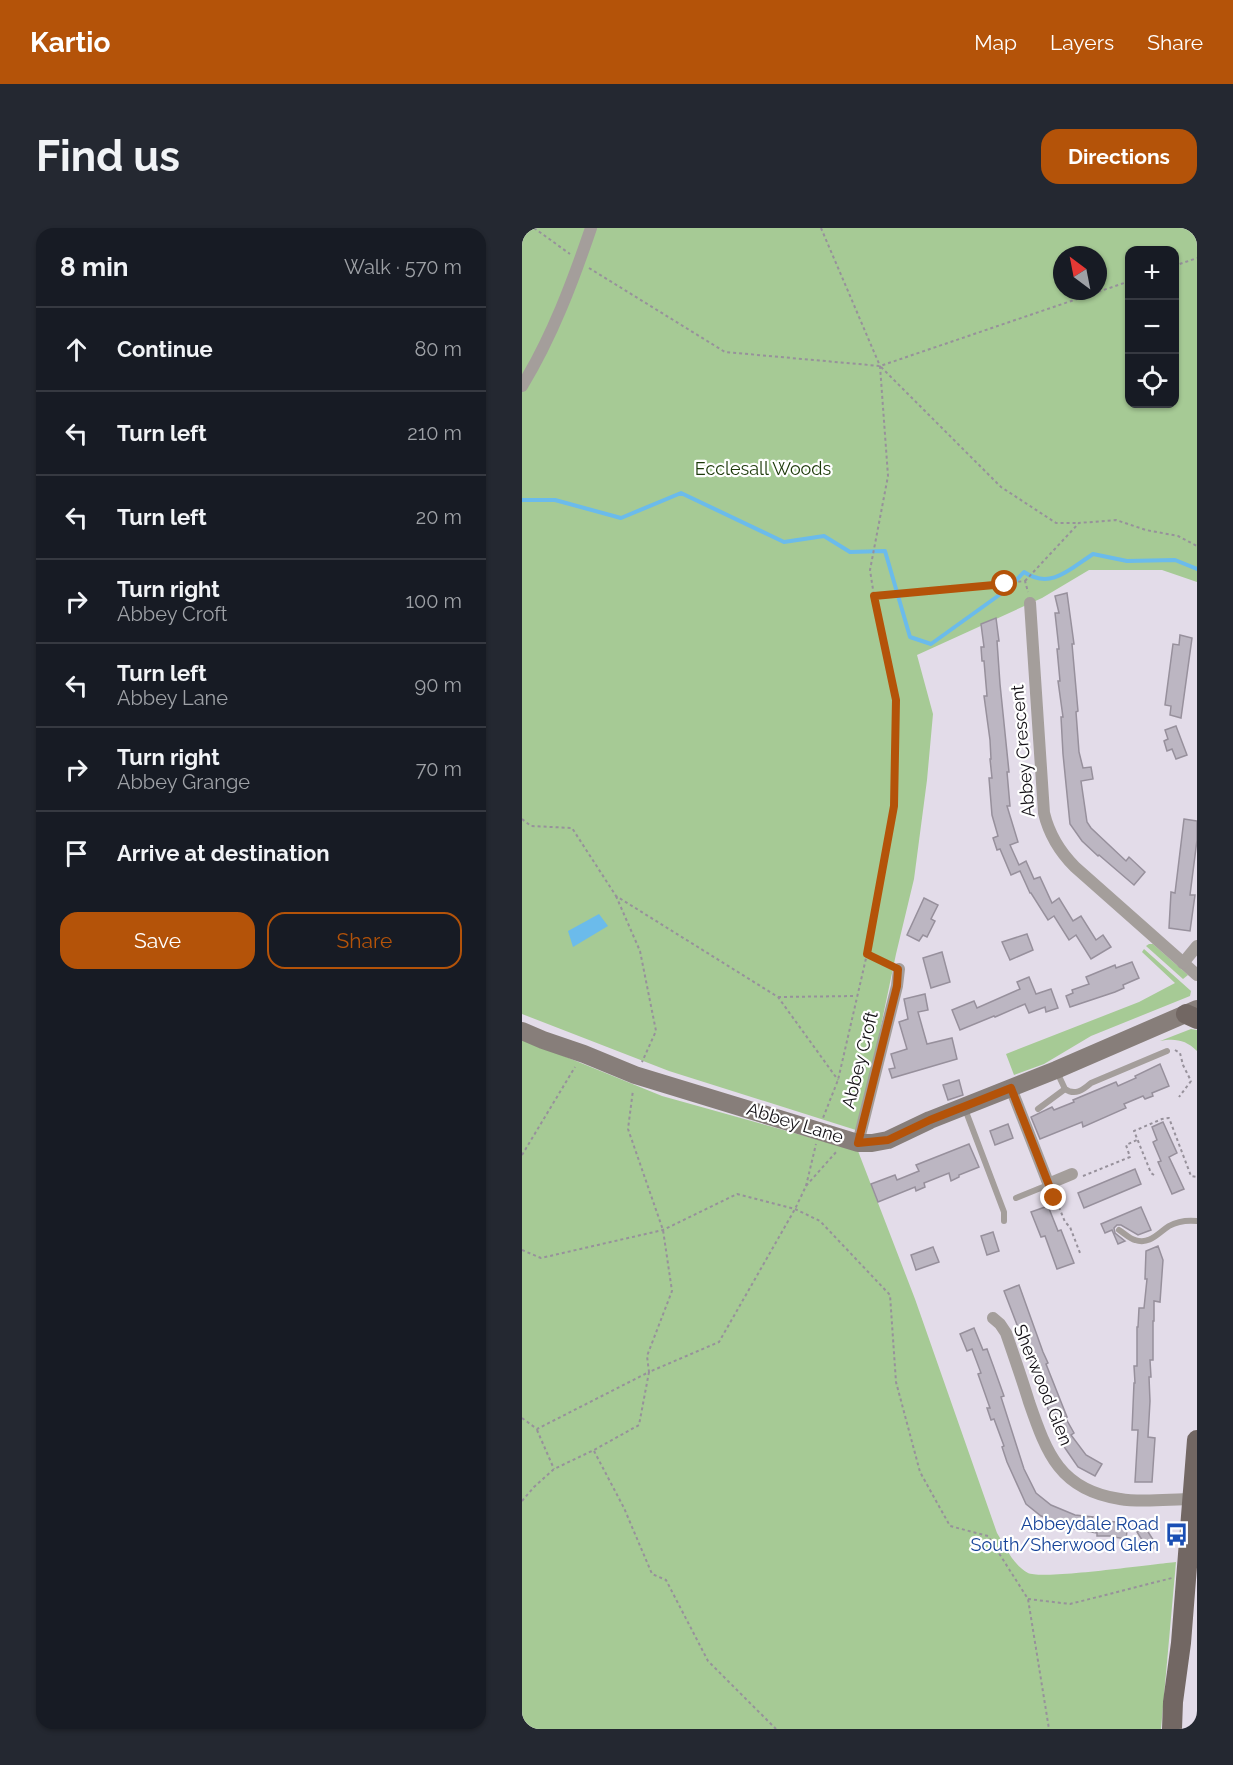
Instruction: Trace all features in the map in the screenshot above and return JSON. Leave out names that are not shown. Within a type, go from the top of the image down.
[{"type":"main road","name":"Abbey Lane","points":[[522,1030],[635,1075],[858,1143],[888,1140],[1193,1014]]},
{"type":"main road","points":[[1172,1729],[1197,1440]]},
{"type":"street","points":[[522,386],[550,332],[580,262],[591,228]]},
{"type":"street","name":"Abbey Crescent","points":[[1030,603],[1044,813],[1049,828],[1059,848],[1070,862],[1197,975]]},
{"type":"street","points":[[1183,963],[1197,946]]},
{"type":"street","name":"Abbey Croft","points":[[858,1143],[903,986],[898,969]]},
{"type":"street","points":[[1011,1088],[1054,1198]]},
{"type":"street","points":[[1048,1184],[1072,1174]]},
{"type":"street","name":"Sherwood Glen","points":[[993,1318],[1006,1333],[1041,1434],[1051,1455],[1071,1480],[1087,1491],[1123,1500],[1193,1498]]},
{"type":"lane","points":[[1056,1070],[1065,1089],[1072,1092],[1080,1091],[1091,1083],[1167,1051]]},
{"type":"lane","points":[[1038,1109],[1065,1089]]},
{"type":"lane","points":[[964,1107],[1004,1212],[1004,1221]]},
{"type":"lane","points":[[1016,1198],[1048,1184]]},
{"type":"lane","points":[[1119,1230],[1135,1240],[1147,1241],[1168,1226],[1179,1222],[1197,1221]]},
{"type":"path","points":[[534,228],[580,262],[725,352],[880,366],[1125,283]]},
{"type":"path","points":[[537,1429],[649,1372],[719,1342],[806,1186],[819,1130],[838,1080],[867,954],[894,806],[896,700],[870,570],[888,476],[880,366],[821,228]]},
{"type":"path","points":[[1179,264],[1197,258]]},
{"type":"path","points":[[880,366],[1001,488],[1056,523],[1116,520],[1146,530],[1178,536],[1197,546]]},
{"type":"path","points":[[874,596],[1025,581],[1079,523]]},
{"type":"path","points":[[522,819],[531,826],[572,828],[616,896],[640,951],[656,1031],[635,1075],[628,1129],[663,1230],[672,1291],[647,1356],[649,1372],[639,1425],[554,1469],[522,1501]]},
{"type":"path","points":[[616,896],[778,997],[838,1080]]},
{"type":"path","points":[[867,954],[898,969]]},
{"type":"path","points":[[778,997],[857,996]]},
{"type":"path","points":[[1167,1051],[1179,1052],[1191,1079],[1190,1085],[1179,1097]]},
{"type":"path","points":[[522,1155],[584,1054]]},
{"type":"path","points":[[1154,1175],[1151,1173],[1134,1131],[1169,1118],[1191,1176],[1197,1177]]},
{"type":"path","points":[[806,1186],[837,1151],[840,1137]]},
{"type":"path","points":[[1072,1174],[1075,1179],[1130,1157],[1126,1145],[1137,1140]]},
{"type":"path","points":[[522,1250],[541,1258],[663,1230],[737,1194],[795,1209],[820,1221],[890,1295],[896,1382],[920,1472],[950,1526],[988,1536],[1028,1599],[1048,1729]]},
{"type":"path","points":[[1054,1198],[1065,1222],[1070,1227],[1080,1253]]},
{"type":"path","points":[[522,1418],[537,1429],[554,1469]]},
{"type":"path","points":[[594,1450],[624,1508],[652,1574],[666,1580],[708,1661],[776,1729]]},
{"type":"path","points":[[1028,1599],[1070,1604],[1187,1575]]},
{"type":"green space","name":"Ecclesall Woods","points":[[522,228],[1197,228],[1197,582],[1162,570],[1089,570],[1042,598],[917,655],[933,714],[927,780],[914,879],[859,1131],[669,1071],[522,1014]]},
{"type":"green space","points":[[1153,944],[1188,975],[1183,979],[1146,946]]},
{"type":"green space","points":[[1144,949],[1191,991],[1190,996],[1091,1036],[1044,1064],[1014,1075],[1006,1054],[1139,1002],[1175,983],[1142,952]]},
{"type":"green space","points":[[1191,1029],[1197,1030],[1197,1051],[1189,1044],[1180,1041],[1160,1041]]},
{"type":"green space","points":[[522,1039],[662,1096],[858,1151],[915,1299],[997,1533],[1014,1560],[1023,1570],[1037,1575],[1176,1562],[1161,1729],[522,1729]]},
{"type":"water","points":[[599,914],[608,926],[573,947],[568,931]]},
{"type":"building","points":[[1067,593],[1074,644],[1072,644],[1079,752],[1083,768],[1091,767],[1093,779],[1081,781],[1087,822],[1126,861],[1129,857],[1145,872],[1134,885],[1082,841],[1070,824],[1063,754],[1061,717],[1063,717],[1058,681],[1060,681],[1057,649],[1059,649],[1055,613],[1059,613],[1055,596]]},
{"type":"building","points":[[996,618],[1009,772],[1007,772],[1010,806],[1007,806],[1018,842],[1010,845],[1019,865],[1026,861],[1034,879],[1040,877],[1052,903],[1059,898],[1073,921],[1081,916],[1096,940],[1103,935],[1111,947],[1091,959],[1076,935],[1069,940],[1054,916],[1048,920],[1030,893],[1020,871],[1011,875],[993,838],[998,836],[992,815],[989,778],[992,778],[984,696],[987,696],[984,661],[982,661],[981,647],[984,647],[981,624]]},
{"type":"building","points":[[1180,635],[1192,638],[1181,718],[1170,715],[1171,706],[1165,705],[1173,644],[1179,645]]},
{"type":"building","points":[[1176,726],[1187,755],[1176,759],[1172,749],[1167,751],[1164,741],[1168,739],[1165,730]]},
{"type":"building","points":[[1184,819],[1197,821],[1190,895],[1195,895],[1190,931],[1169,928],[1171,892],[1175,893]]},
{"type":"building","points":[[924,898],[938,905],[931,919],[935,921],[927,937],[923,935],[919,941],[907,935]]},
{"type":"building","points":[[1027,934],[1033,950],[1010,960],[1002,942]]},
{"type":"building","points":[[942,952],[950,982],[931,988],[923,958]]},
{"type":"building","points":[[1132,962],[1139,978],[1123,985],[1124,988],[1115,992],[1070,1007],[1066,996],[1073,993],[1072,990],[1089,984],[1086,977],[1115,965],[1116,968]]},
{"type":"building","points":[[1029,977],[1036,994],[1051,989],[1058,1008],[1046,1012],[1045,1007],[1029,1013],[1025,1004],[960,1030],[952,1010],[974,1001],[977,1008],[1020,989],[1017,982]]},
{"type":"building","points":[[925,994],[928,1010],[918,1012],[927,1044],[952,1038],[957,1059],[892,1078],[889,1069],[895,1068],[891,1054],[907,1049],[899,1022],[908,1019],[904,999]]},
{"type":"building","points":[[1160,1064],[1169,1086],[1152,1093],[1153,1096],[1145,1099],[1143,1096],[1124,1104],[1126,1108],[1083,1127],[1082,1122],[1040,1139],[1031,1117],[1052,1107],[1054,1110],[1074,1102],[1073,1100],[1116,1082],[1118,1086]]},
{"type":"building","points":[[959,1080],[963,1095],[948,1100],[943,1085]]},
{"type":"building","points":[[1163,1122],[1177,1153],[1169,1157],[1184,1189],[1172,1194],[1158,1162],[1161,1161],[1153,1142],[1157,1140],[1152,1127]]},
{"type":"building","points":[[1008,1124],[1013,1138],[995,1145],[990,1131]]},
{"type":"building","points":[[969,1144],[979,1167],[951,1181],[949,1173],[924,1183],[925,1187],[916,1191],[915,1187],[878,1202],[871,1184],[895,1175],[897,1180],[919,1171],[916,1165]]},
{"type":"building","points":[[1135,1169],[1141,1184],[1084,1208],[1078,1193]]},
{"type":"building","points":[[1048,1206],[1058,1231],[1061,1230],[1074,1263],[1057,1269],[1045,1236],[1041,1237],[1031,1212]]},
{"type":"building","points":[[1141,1207],[1151,1230],[1138,1235],[1117,1225],[1114,1228],[1115,1233],[1125,1241],[1118,1244],[1112,1230],[1105,1233],[1101,1224]]},
{"type":"building","points":[[993,1232],[999,1251],[987,1255],[981,1236]]},
{"type":"building","points":[[1158,1246],[1163,1260],[1160,1302],[1154,1301],[1153,1360],[1150,1360],[1151,1377],[1149,1377],[1148,1437],[1155,1438],[1152,1482],[1135,1482],[1138,1430],[1132,1430],[1134,1366],[1137,1366],[1137,1327],[1139,1308],[1144,1308],[1147,1279],[1145,1279],[1146,1251]]},
{"type":"building","points":[[933,1247],[939,1262],[916,1270],[911,1255]]},
{"type":"building","points":[[1019,1285],[1067,1417],[1065,1417],[1074,1433],[1071,1435],[1086,1455],[1102,1464],[1095,1476],[1078,1467],[1055,1429],[1004,1291]]},
{"type":"building","points":[[974,1328],[983,1350],[987,1349],[1004,1396],[1001,1397],[1024,1469],[1036,1493],[1051,1505],[1075,1515],[1093,1517],[1092,1520],[1128,1523],[1126,1539],[1097,1536],[1097,1533],[1073,1529],[1041,1516],[1026,1504],[1007,1462],[994,1419],[991,1420],[987,1408],[990,1408],[978,1374],[981,1373],[972,1349],[967,1351],[960,1334]]},
{"type":"building","points":[[1145,1527],[1157,1546],[1149,1551],[1137,1532]]},
{"type":"waterway","points":[[522,500],[555,500],[621,518],[681,493],[784,542],[824,536],[850,552],[885,551],[910,637],[931,644],[1009,588],[1024,572],[1043,579],[1052,578],[1068,571],[1093,554],[1127,561],[1175,560],[1197,569]]},
{"type":"place","name":"Abbeydale Road South/Sherwood Glen","points":[[1177,1534]]},
{"type":"route","points":[[1005,584],[874,596],[896,700],[894,806],[867,954],[898,969],[897,986],[858,1143],[888,1140],[930,1120],[1011,1088],[1054,1198]]}]
